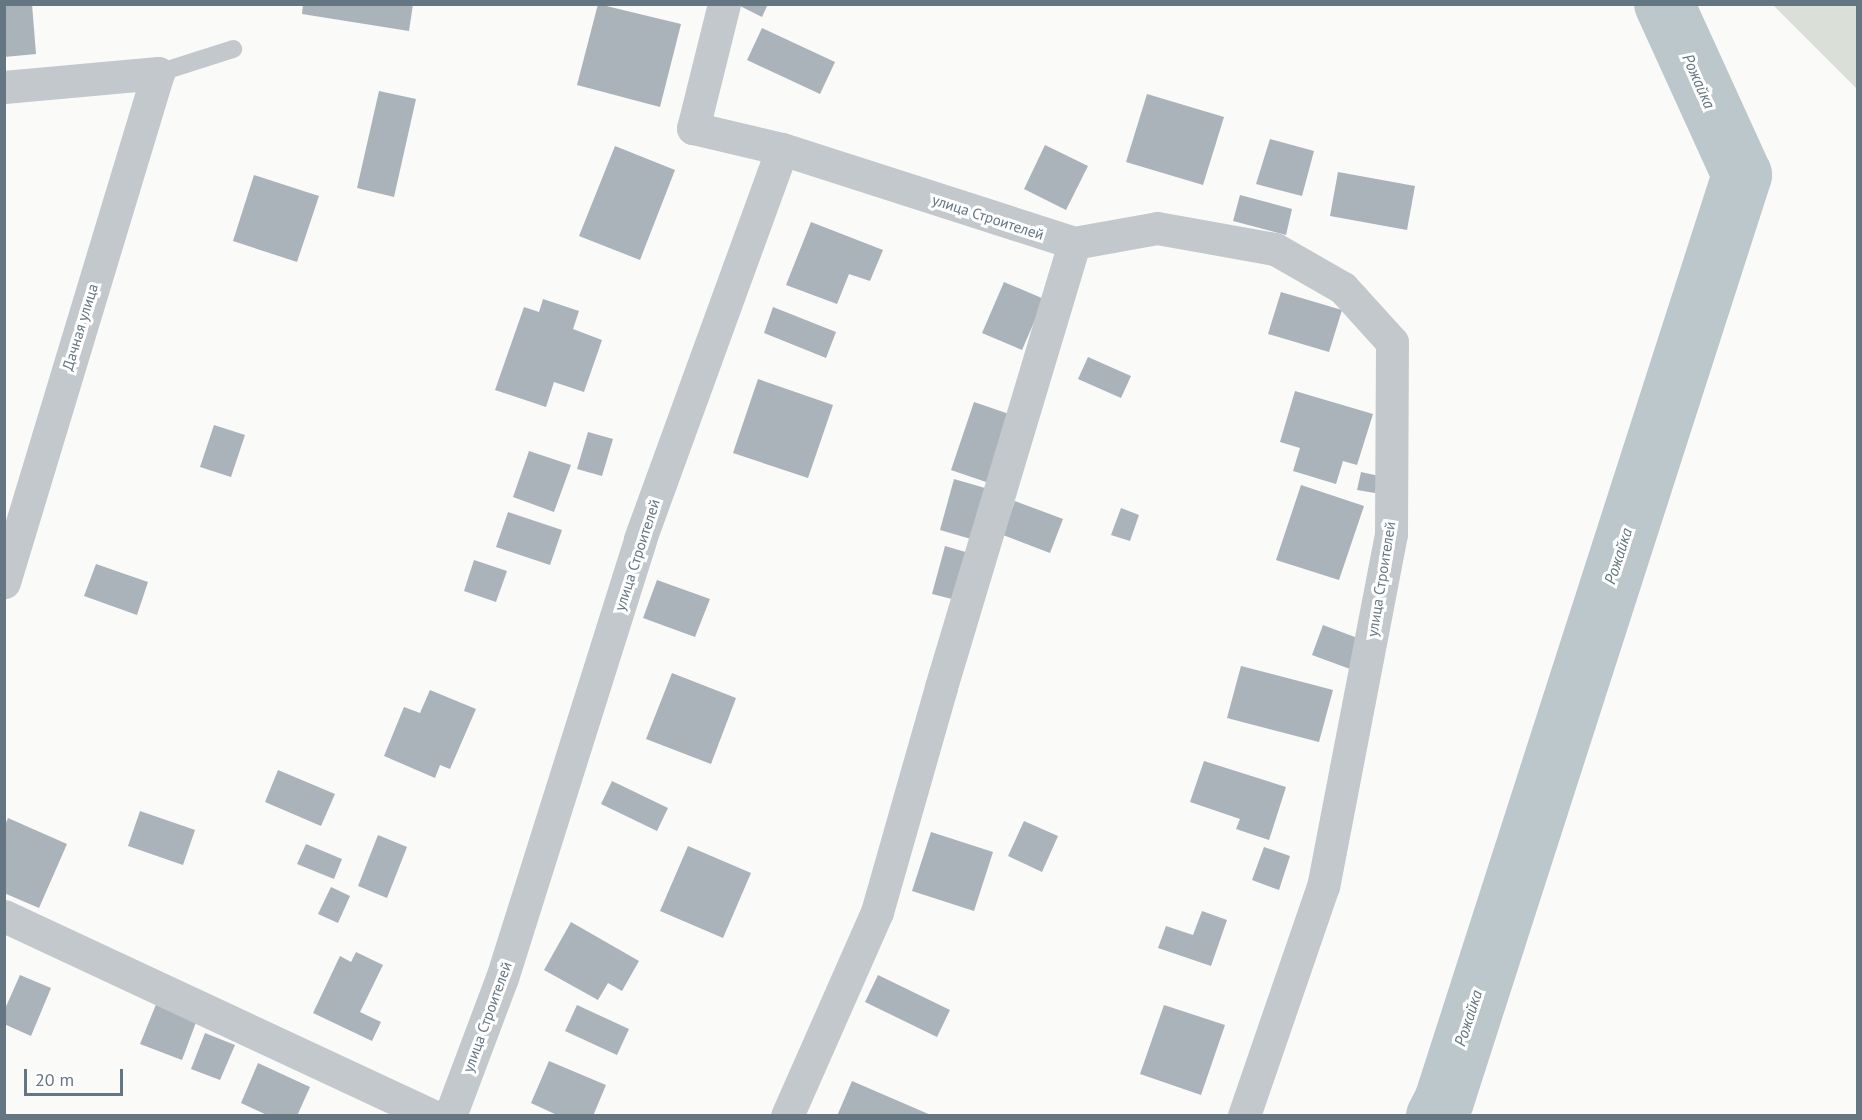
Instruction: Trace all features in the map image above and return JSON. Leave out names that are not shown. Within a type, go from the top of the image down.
[{"type":"street","points":[[724,4],[693,128],[782,149]]},
{"type":"street","points":[[4,87],[158,73]]},
{"type":"street","name":"Дачная улица","points":[[4,582],[158,73]]},
{"type":"street","name":"улица Строителей","points":[[450,1116],[502,978],[640,539],[782,149],[1074,243],[1157,228],[1275,249],[1343,288],[1392,342],[1391,534],[1323,885],[1244,1116]]},
{"type":"street","points":[[787,1116],[877,912],[941,687],[1074,243]]},
{"type":"street","points":[[4,916],[432,1116]]},
{"type":"lane","points":[[158,73],[233,50]]},
{"type":"shaded area","points":[[1773,5],[1857,5],[1857,89]]},
{"type":"building","points":[[4,4],[32,4],[36,54],[4,57]]},
{"type":"building","points":[[303,4],[413,4],[409,31],[302,14]]},
{"type":"building","points":[[598,4],[681,24],[660,107],[577,85]]},
{"type":"building","points":[[736,4],[768,4],[762,17]]},
{"type":"building","points":[[762,28],[835,62],[820,94],[747,60]]},
{"type":"building","points":[[379,91],[416,99],[394,197],[357,188]]},
{"type":"building","points":[[1147,94],[1224,117],[1203,185],[1126,162]]},
{"type":"building","points":[[1270,139],[1314,151],[1302,196],[1256,184]]},
{"type":"building","points":[[1045,145],[1088,166],[1066,210],[1024,189]]},
{"type":"building","points":[[615,146],[675,170],[640,260],[579,236]]},
{"type":"building","points":[[1338,172],[1415,186],[1407,230],[1330,216]]},
{"type":"building","points":[[254,175],[319,196],[297,262],[233,241]]},
{"type":"building","points":[[1240,195],[1292,209],[1286,235],[1233,221]]},
{"type":"building","points":[[811,222],[883,250],[870,281],[849,274],[837,304],[786,285]]},
{"type":"building","points":[[1004,282],[1044,299],[1022,350],[982,333]]},
{"type":"building","points":[[1281,292],[1342,310],[1329,352],[1268,334]]},
{"type":"building","points":[[543,299],[579,311],[573,329],[602,340],[584,392],[554,382],[546,407],[495,390],[524,307],[539,312]]},
{"type":"building","points":[[773,307],[836,332],[826,358],[764,333]]},
{"type":"building","points":[[1088,357],[1131,376],[1121,398],[1078,379]]},
{"type":"building","points":[[758,379],[833,405],[808,478],[733,453]]},
{"type":"building","points":[[1295,391],[1373,414],[1357,465],[1343,461],[1336,484],[1293,471],[1300,448],[1280,442]]},
{"type":"building","points":[[974,402],[1012,415],[989,483],[951,470]]},
{"type":"building","points":[[214,425],[245,435],[231,477],[200,467]]},
{"type":"building","points":[[588,432],[613,439],[602,476],[577,469]]},
{"type":"building","points":[[529,451],[571,465],[554,512],[513,497]]},
{"type":"building","points":[[1361,472],[1379,476],[1375,493],[1357,490]]},
{"type":"building","points":[[954,479],[985,488],[971,539],[940,530]]},
{"type":"building","points":[[1301,485],[1364,506],[1339,580],[1276,560]]},
{"type":"building","points":[[1015,501],[1063,519],[1050,553],[1003,535]]},
{"type":"building","points":[[1121,508],[1139,515],[1130,541],[1111,535]]},
{"type":"building","points":[[508,512],[562,530],[550,565],[496,547]]},
{"type":"building","points":[[945,546],[969,553],[956,600],[932,594]]},
{"type":"building","points":[[474,560],[507,571],[496,602],[464,591]]},
{"type":"building","points":[[96,564],[148,582],[137,615],[84,596]]},
{"type":"building","points":[[657,580],[710,599],[695,637],[643,618]]},
{"type":"building","points":[[1323,625],[1360,639],[1350,669],[1312,655]]},
{"type":"building","points":[[1241,666],[1333,690],[1319,742],[1227,718]]},
{"type":"building","points":[[672,673],[736,698],[711,764],[646,739]]},
{"type":"building","points":[[430,690],[476,709],[450,769],[440,765],[435,778],[384,756],[404,707],[420,713]]},
{"type":"building","points":[[1204,761],[1286,787],[1269,840],[1236,829],[1240,819],[1190,802]]},
{"type":"building","points":[[278,770],[335,794],[321,826],[265,802]]},
{"type":"building","points":[[612,781],[668,808],[657,831],[601,804]]},
{"type":"building","points":[[140,811],[195,830],[183,865],[128,846]]},
{"type":"building","points":[[8,818],[67,844],[39,908],[4,893],[4,827]]},
{"type":"building","points":[[1024,821],[1058,836],[1042,872],[1008,856]]},
{"type":"building","points":[[931,832],[993,852],[974,911],[912,891]]},
{"type":"building","points":[[378,835],[407,847],[387,898],[358,886]]},
{"type":"building","points":[[306,844],[342,859],[334,879],[297,864]]},
{"type":"building","points":[[688,846],[751,873],[723,938],[660,911]]},
{"type":"building","points":[[1264,847],[1290,856],[1279,890],[1252,880]]},
{"type":"building","points":[[331,887],[350,896],[338,923],[318,914]]},
{"type":"building","points":[[1202,911],[1227,920],[1211,966],[1158,948],[1166,926],[1193,935]]},
{"type":"building","points":[[571,922],[639,961],[622,991],[608,983],[598,1000],[544,970]]},
{"type":"building","points":[[356,952],[383,965],[360,1012],[381,1022],[372,1041],[313,1013],[340,956],[351,962]]},
{"type":"building","points":[[20,975],[51,988],[31,1036],[4,1024],[4,1011]]},
{"type":"building","points":[[878,975],[950,1010],[937,1037],[865,1002]]},
{"type":"building","points":[[157,1002],[198,1017],[182,1060],[140,1044]]},
{"type":"building","points":[[577,1005],[629,1029],[617,1055],[565,1031]]},
{"type":"building","points":[[1164,1005],[1225,1025],[1201,1095],[1140,1074]]},
{"type":"building","points":[[205,1033],[235,1045],[220,1080],[191,1069]]},
{"type":"building","points":[[549,1061],[606,1085],[593,1116],[559,1116],[531,1103]]},
{"type":"building","points":[[258,1063],[310,1087],[297,1116],[269,1116],[241,1103]]},
{"type":"building","points":[[852,1081],[933,1116],[837,1116]]},
{"type":"waterway","name":"Рожайка","points":[[1436,1116],[1444,1101],[1742,175],[1664,4]]}]
